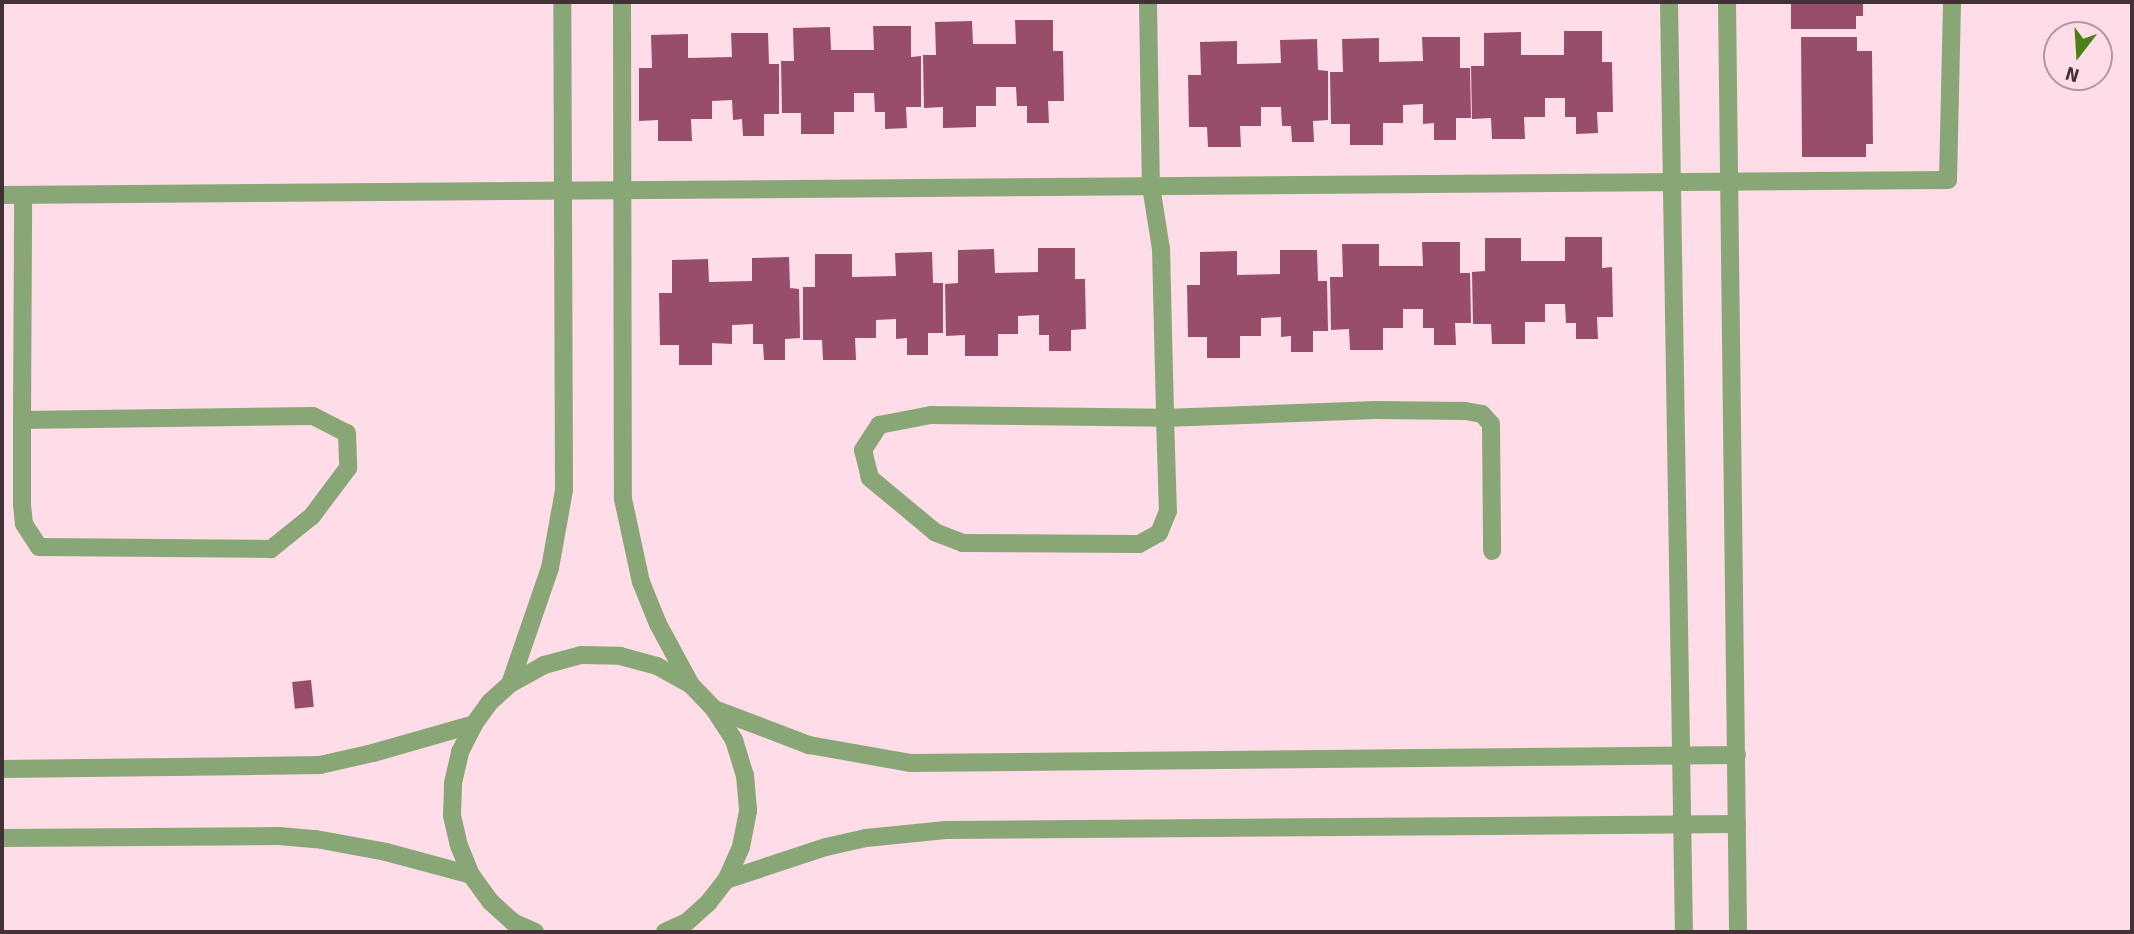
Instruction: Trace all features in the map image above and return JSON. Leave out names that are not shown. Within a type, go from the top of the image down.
[{"type":"street","points":[[510,684],[550,568],[564,490],[562,2]]},
{"type":"street","points":[[622,2],[623,499],[641,582],[658,624],[691,685],[714,709],[734,740],[746,775],[748,811],[741,847],[726,880],[685,927],[665,932]]},
{"type":"street","points":[[1148,2],[1150,186],[1161,249],[1166,418],[1168,511],[1159,533],[1139,544],[963,543],[935,532],[870,478],[863,450],[879,425],[930,415],[1166,418],[1377,410],[1482,414],[1491,424],[1492,551]]},
{"type":"street","points":[[1669,2],[1684,932]]},
{"type":"street","points":[[1727,2],[1738,932]]},
{"type":"street","points":[[2,195],[1948,180],[1952,2]]},
{"type":"street","points":[[22,420],[313,416],[347,433],[348,468],[312,516],[271,549],[39,547],[24,524],[22,420],[23,195]]},
{"type":"street","points":[[534,932],[515,927],[490,901],[471,875],[459,846],[452,804],[453,783],[460,752],[474,724],[490,702],[510,684],[544,665],[594,655],[620,656],[657,666],[691,685]]},
{"type":"street","points":[[714,709],[809,745],[911,763],[1737,755]]},
{"type":"street","points":[[2,769],[320,765],[364,756],[474,724]]},
{"type":"street","points":[[726,880],[826,847],[866,838],[946,830],[1737,824]]},
{"type":"street","points":[[2,838],[279,836],[316,839],[386,852],[471,875]]},
{"type":"building","points":[[1791,2],[1863,2],[1863,16],[1856,16],[1856,29],[1791,29]]},
{"type":"building","points":[[1015,20],[1053,20],[1053,51],[1063,51],[1064,101],[1048,101],[1049,123],[1027,123],[1027,106],[1017,106],[1016,87],[996,87],[996,106],[976,106],[976,127],[943,128],[943,107],[924,108],[923,55],[936,55],[935,22],[972,21],[973,44],[1016,44]]},
{"type":"building","points":[[873,26],[911,26],[911,57],[921,56],[921,107],[906,107],[907,128],[885,129],[885,112],[875,112],[874,93],[854,93],[854,112],[834,112],[834,134],[801,134],[801,113],[782,113],[781,61],[794,61],[793,28],[830,27],[831,50],[874,50]]},
{"type":"building","points":[[1564,31],[1602,31],[1602,62],[1612,62],[1613,112],[1597,112],[1598,133],[1576,134],[1576,117],[1565,117],[1565,98],[1545,98],[1545,117],[1524,117],[1525,139],[1492,139],[1491,118],[1472,119],[1471,66],[1484,66],[1484,33],[1521,32],[1521,55],[1564,55]]},
{"type":"building","points":[[731,33],[768,33],[769,64],[779,64],[779,114],[764,114],[764,136],[743,136],[742,119],[733,120],[732,100],[712,101],[712,119],[691,119],[692,141],[658,141],[658,120],[639,121],[639,68],[652,68],[651,35],[688,34],[688,58],[732,57]]},
{"type":"building","points":[[1422,37],[1460,37],[1460,68],[1470,68],[1471,118],[1456,118],[1456,140],[1434,140],[1434,123],[1423,124],[1423,104],[1403,105],[1403,123],[1383,123],[1383,145],[1350,145],[1350,124],[1331,124],[1330,72],[1343,72],[1342,39],[1379,38],[1379,62],[1423,61]]},
{"type":"building","points":[[1801,37],[1857,37],[1857,51],[1872,51],[1873,144],[1866,144],[1866,157],[1802,157]]},
{"type":"building","points":[[1317,39],[1318,70],[1328,71],[1328,120],[1313,121],[1314,142],[1292,142],[1291,126],[1282,126],[1281,107],[1261,107],[1261,126],[1240,126],[1241,147],[1208,147],[1207,127],[1189,127],[1188,75],[1201,75],[1200,42],[1237,41],[1237,64],[1281,63],[1280,40]]},
{"type":"building","points":[[1565,237],[1602,237],[1602,268],[1612,267],[1613,317],[1597,317],[1598,339],[1576,339],[1576,323],[1566,323],[1565,304],[1545,304],[1545,322],[1525,322],[1525,344],[1492,344],[1491,324],[1473,324],[1472,272],[1485,271],[1485,238],[1521,238],[1521,261],[1565,261]]},
{"type":"building","points":[[1422,242],[1460,242],[1460,273],[1470,273],[1471,323],[1455,323],[1456,345],[1434,345],[1434,328],[1423,328],[1423,309],[1403,309],[1403,328],[1383,328],[1383,350],[1350,350],[1349,329],[1331,330],[1330,277],[1343,277],[1342,244],[1379,244],[1379,266],[1423,266]]},
{"type":"building","points":[[1038,248],[1075,248],[1075,279],[1085,279],[1086,329],[1071,330],[1071,351],[1049,351],[1049,335],[1039,335],[1039,315],[1018,316],[1018,334],[998,334],[998,356],[965,356],[965,335],[946,336],[945,284],[958,283],[958,250],[994,249],[995,273],[1038,272]]},
{"type":"building","points":[[1280,250],[1317,250],[1318,281],[1327,281],[1328,331],[1313,331],[1313,352],[1291,352],[1291,336],[1281,337],[1281,317],[1261,318],[1261,336],[1240,336],[1240,358],[1207,358],[1207,337],[1188,337],[1187,285],[1200,285],[1200,252],[1237,251],[1237,275],[1280,274]]},
{"type":"building","points":[[932,252],[933,283],[943,283],[943,333],[928,333],[928,355],[907,355],[907,338],[896,339],[896,319],[876,320],[876,338],[855,338],[856,360],[823,360],[822,340],[803,340],[803,287],[815,287],[815,254],[852,254],[852,277],[896,276],[895,253]]},
{"type":"building","points":[[789,257],[790,288],[799,289],[800,338],[785,339],[785,360],[764,360],[763,344],[753,344],[753,324],[732,325],[732,344],[712,343],[712,365],[679,365],[679,345],[660,345],[659,293],[672,293],[672,260],[708,259],[709,282],[752,281],[752,258]]},
{"type":"building","points":[[311,680],[314,707],[295,709],[292,682]]}]
